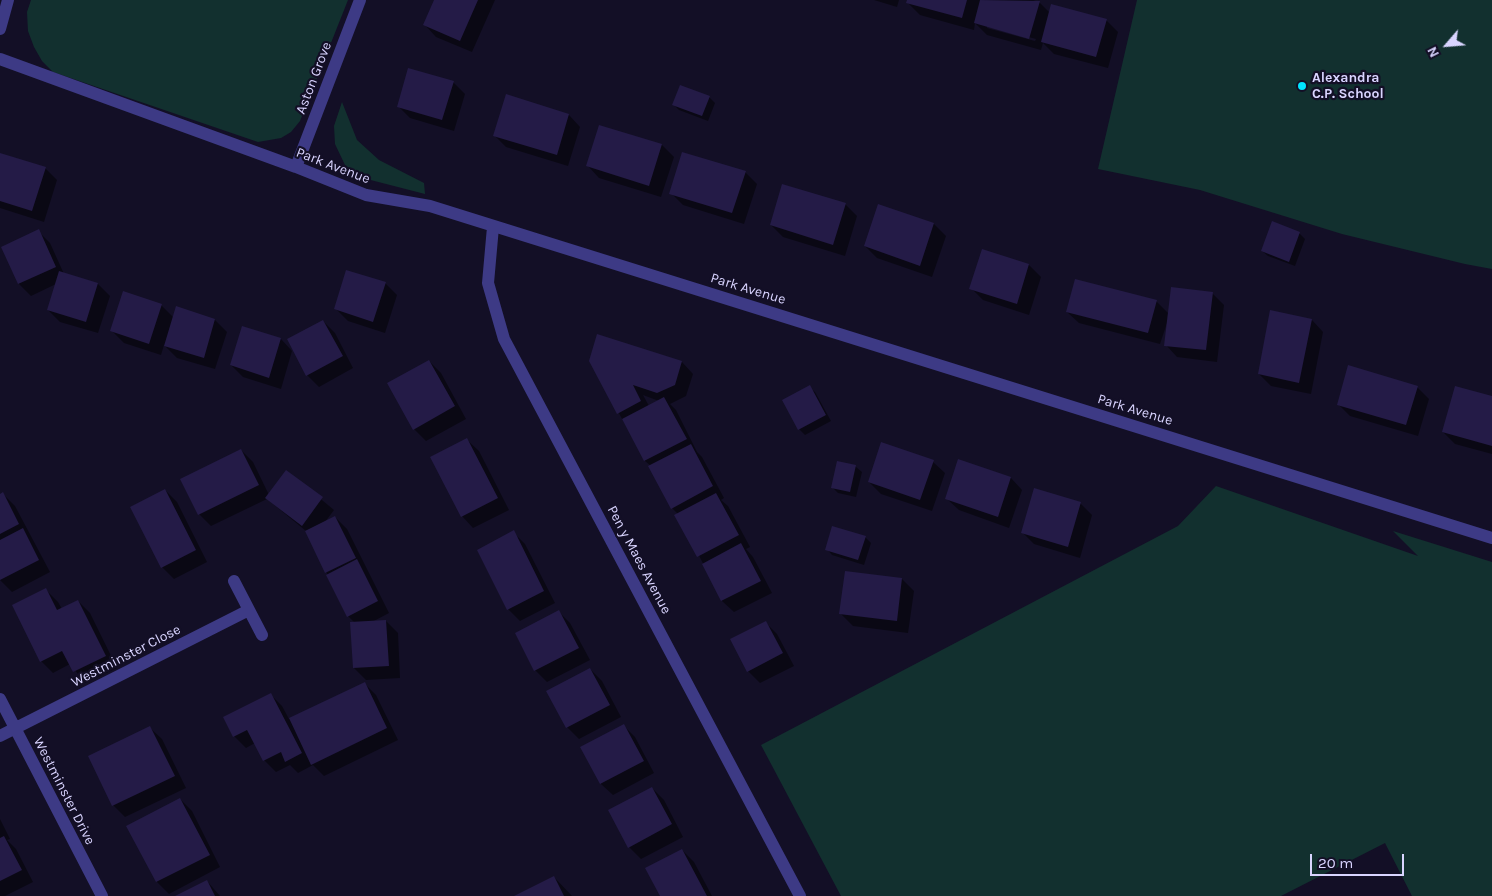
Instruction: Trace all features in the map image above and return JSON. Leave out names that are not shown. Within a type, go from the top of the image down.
[{"type":"street","points":[[0,29],[8,0]]},
{"type":"street","name":"Aston Grove","points":[[296,167],[360,0]]},
{"type":"street","name":"Park Avenue","points":[[0,59],[296,167],[366,195],[430,206],[1492,538]]},
{"type":"street","name":"Pen y Maes Avenue","points":[[493,227],[488,283],[504,339],[800,896]]},
{"type":"street","points":[[234,581],[262,635]]},
{"type":"street","name":"Westminster Close","points":[[0,736],[250,610]]},
{"type":"street","name":"Westminster Drive","points":[[0,699],[102,896]]},
{"type":"green space","points":[[31,0],[348,0],[300,121],[291,132],[281,138],[258,142],[53,72],[42,61],[28,31],[27,12]]},
{"type":"green space","name":"Alexandra C.P. School","points":[[1137,0],[1492,0],[1492,269],[1342,234],[1200,190],[1098,169]]},
{"type":"green space","points":[[342,102],[357,140],[379,160],[424,183],[425,194],[359,177],[345,165],[335,144],[334,126]]},
{"type":"green space","points":[[1216,486],[1418,556],[1393,531],[1492,562],[1492,896],[1412,896],[1385,843],[1281,896],[841,896],[761,745],[1178,526]]},
{"type":"building","points":[[434,0],[478,0],[460,41],[423,25]]},
{"type":"building","points":[[907,0],[967,0],[962,18],[906,3]]},
{"type":"building","points":[[980,0],[1040,1],[1029,39],[974,23]]},
{"type":"building","points":[[1051,4],[1107,19],[1096,57],[1041,42]]},
{"type":"building","points":[[408,68],[454,81],[442,120],[397,107]]},
{"type":"building","points":[[680,85],[710,96],[702,116],[672,105]]},
{"type":"building","points":[[506,94],[569,114],[557,155],[493,136]]},
{"type":"building","points":[[599,125],[662,144],[649,186],[586,166]]},
{"type":"building","points":[[682,152],[746,171],[732,213],[669,194]]},
{"type":"building","points":[[0,153],[46,167],[32,211],[0,201]]},
{"type":"building","points":[[782,184],[846,203],[833,245],[770,225]]},
{"type":"building","points":[[878,204],[934,223],[920,266],[864,246]]},
{"type":"building","points":[[1272,221],[1300,232],[1289,262],[1261,251]]},
{"type":"building","points":[[39,229],[56,267],[18,284],[1,247]]},
{"type":"building","points":[[982,249],[1029,264],[1017,304],[969,289]]},
{"type":"building","points":[[346,270],[386,282],[373,322],[334,309]]},
{"type":"building","points":[[59,271],[98,283],[86,322],[47,310]]},
{"type":"building","points":[[1075,279],[1157,300],[1148,333],[1066,312]]},
{"type":"building","points":[[1171,287],[1213,292],[1206,350],[1164,346]]},
{"type":"building","points":[[123,291],[162,304],[149,344],[110,331]]},
{"type":"building","points":[[176,306],[215,319],[204,358],[164,346]]},
{"type":"building","points":[[1270,310],[1312,319],[1299,383],[1258,374]]},
{"type":"building","points":[[323,320],[343,356],[306,376],[287,339]]},
{"type":"building","points":[[242,326],[281,338],[269,378],[230,365]]},
{"type":"building","points":[[597,334],[682,361],[675,385],[657,393],[633,385],[641,401],[617,414],[589,361]]},
{"type":"building","points":[[429,360],[455,406],[413,430],[387,383]]},
{"type":"building","points":[[1348,365],[1418,386],[1406,425],[1337,405]]},
{"type":"building","points":[[810,385],[826,415],[798,430],[782,400]]},
{"type":"building","points":[[1455,386],[1492,396],[1492,446],[1442,432]]},
{"type":"building","points":[[664,397],[687,439],[644,461],[622,419]]},
{"type":"building","points":[[467,438],[498,498],[461,517],[430,457]]},
{"type":"building","points":[[881,442],[934,460],[920,500],[868,482]]},
{"type":"building","points":[[691,444],[713,486],[671,509],[648,466]]},
{"type":"building","points":[[241,449],[259,485],[198,515],[180,479]]},
{"type":"building","points":[[958,459],[1011,477],[998,517],[945,499]]},
{"type":"building","points":[[837,461],[856,465],[850,492],[831,488]]},
{"type":"building","points":[[286,470],[323,497],[302,526],[265,498]]},
{"type":"building","points":[[1034,488],[1081,502],[1068,547],[1021,533]]},
{"type":"building","points":[[165,489],[196,550],[161,568],[130,507]]},
{"type":"building","points":[[3,492],[19,524],[0,534],[0,494]]},
{"type":"building","points":[[716,493],[739,535],[697,557],[674,515]]},
{"type":"building","points":[[335,516],[356,558],[325,573],[305,531]]},
{"type":"building","points":[[832,526],[866,536],[858,560],[825,550]]},
{"type":"building","points":[[23,528],[39,560],[0,580],[0,540]]},
{"type":"building","points":[[514,530],[544,591],[507,610],[477,550]]},
{"type":"building","points":[[741,543],[761,581],[721,601],[702,564]]},
{"type":"building","points":[[357,559],[378,601],[347,617],[326,575]]},
{"type":"building","points":[[845,571],[902,578],[897,621],[839,614]]},
{"type":"building","points":[[46,588],[57,610],[78,600],[106,656],[73,672],[62,651],[40,662],[12,605]]},
{"type":"building","points":[[559,610],[579,648],[534,671],[515,633]]},
{"type":"building","points":[[386,620],[389,666],[353,668],[350,622]]},
{"type":"building","points":[[766,621],[783,653],[747,672],[730,639]]},
{"type":"building","points":[[590,668],[610,705],[566,728],[546,691]]},
{"type":"building","points":[[365,682],[387,728],[311,765],[289,718]]},
{"type":"building","points":[[271,693],[302,753],[285,762],[281,752],[263,761],[247,730],[233,737],[223,717]]},
{"type":"building","points":[[624,724],[644,761],[600,784],[580,747]]},
{"type":"building","points":[[150,726],[175,776],[112,806],[88,756]]},
{"type":"building","points":[[652,787],[672,824],[628,848],[608,810]]},
{"type":"building","points":[[180,798],[210,855],[156,882],[126,826]]},
{"type":"building","points":[[4,836],[22,870],[0,881],[0,838]]},
{"type":"building","points":[[682,849],[707,896],[660,896],[645,868]]},
{"type":"building","points":[[554,876],[564,896],[514,896]]},
{"type":"building","points":[[207,880],[215,896],[175,896]]},
{"type":"place","name":"Alexandra C.P. School","points":[[1302,86]]}]
